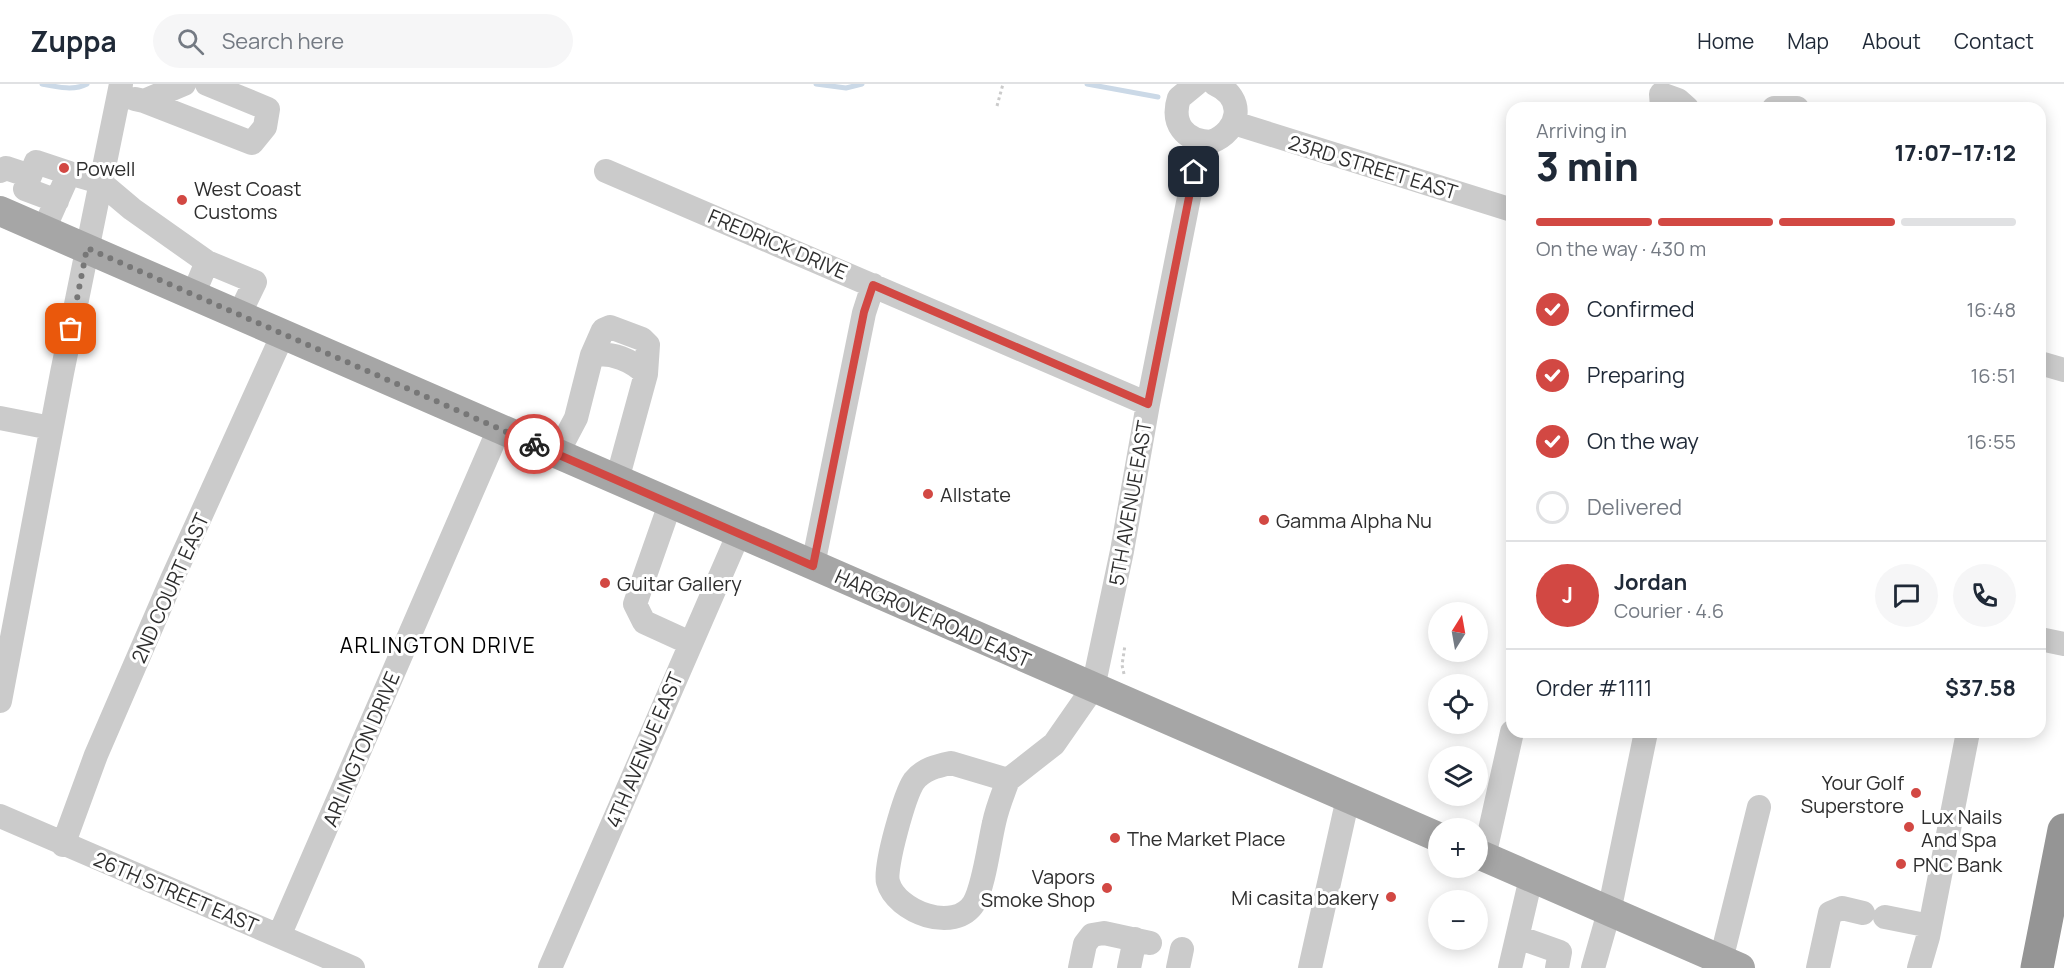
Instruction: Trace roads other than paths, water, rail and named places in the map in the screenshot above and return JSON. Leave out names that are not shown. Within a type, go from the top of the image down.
[{"type":"highway","points":[[2037,968],[2064,830]]},
{"type":"main road","name":"HARGROVE ROAD EAST","points":[[0,211],[1428,833]]},
{"type":"main road","points":[[1488,858],[1734,966]]},
{"type":"street","points":[[144,101],[184,84]]},
{"type":"street","points":[[0,701],[51,428],[119,90],[252,143],[265,127],[268,109],[207,84]]},
{"type":"street","points":[[1196,84],[1179,98],[1177,119],[1181,130],[1200,142],[1220,138],[1234,123],[1234,103],[1230,94],[1215,84]]},
{"type":"street","points":[[1659,95],[1680,102]]},
{"type":"street","name":"23RD STREET EAST","points":[[1234,123],[1506,208]]},
{"type":"street","name":"5TH AVENUE EAST","points":[[1093,688],[1122,551],[1148,404],[1200,142]]},
{"type":"street","points":[[57,201],[25,189],[36,162],[100,182],[132,209],[207,262],[255,282],[239,315]]},
{"type":"street","points":[[0,171],[6,168],[30,176]]},
{"type":"street","name":"FREDRICK DRIVE","points":[[606,171],[1148,404]]},
{"type":"street","points":[[44,230],[69,173]]},
{"type":"street","points":[[193,295],[207,262]]},
{"type":"street","points":[[813,566],[864,312],[873,285]]},
{"type":"street","points":[[557,454],[582,402],[592,355],[603,330],[610,327],[642,339],[648,345],[646,374],[617,480]]},
{"type":"street","name":"2ND COURT EAST","points":[[63,844],[96,755],[173,577],[284,334]]},
{"type":"street","points":[[0,418],[51,428]]},
{"type":"street","name":"ARLINGTON DRIVE","points":[[279,936],[499,429]]},
{"type":"street","points":[[670,504],[635,604],[644,622],[690,643]]},
{"type":"street","name":"4TH AVENUE EAST","points":[[550,968],[739,533]]},
{"type":"street","points":[[2046,640],[2064,644]]},
{"type":"street","points":[[1008,780],[951,763],[930,768],[914,781],[899,822],[889,862],[888,883],[900,900],[938,920],[958,918],[974,903],[994,820],[1008,780],[1054,744],[1093,688]]},
{"type":"street","points":[[1488,827],[1510,738]]},
{"type":"street","points":[[1593,968],[1609,912],[1645,738]]},
{"type":"street","points":[[1897,968],[1920,963],[1930,926],[1967,738]]},
{"type":"street","points":[[1310,968],[1348,798]]},
{"type":"street","points":[[1734,966],[1759,807]]},
{"type":"street","name":"26TH STREET EAST","points":[[0,816],[353,968]]},
{"type":"street","points":[[1510,968],[1531,878]]},
{"type":"street","points":[[1818,968],[1830,913],[1842,908],[1930,926]]},
{"type":"street","points":[[1080,968],[1085,944],[1092,935],[1104,933],[1142,941],[1129,968]]},
{"type":"street","points":[[1518,937],[1560,952],[1557,968]]},
{"type":"waterway","points":[[42,84],[71,88],[87,84]]},
{"type":"waterway","points":[[816,84],[846,88],[862,84]]},
{"type":"waterway","points":[[1087,84],[1158,97]]},
{"type":"place","name":"Powell","points":[[64,168]]},
{"type":"place","name":"West Coast Customs","points":[[182,200]]},
{"type":"place","name":"Allstate","points":[[928,494]]},
{"type":"place","name":"Gamma Alpha Nu","points":[[1264,520]]},
{"type":"place","name":"Guitar Gallery","points":[[605,583]]},
{"type":"place","name":"Your Golf Superstore","points":[[1916,793]]},
{"type":"place","name":"Lux Nails And Spa","points":[[1909,827]]},
{"type":"place","name":"The Market Place","points":[[1115,838]]},
{"type":"place","name":"PNC Bank","points":[[1901,864]]},
{"type":"place","name":"Vapors Smoke Shop","points":[[1107,888]]},
{"type":"place","name":"Mi casita bakery","points":[[1391,897]]},
{"type":"district","name":"ARLINGTON DRIVE","points":[[438,645]]}]
